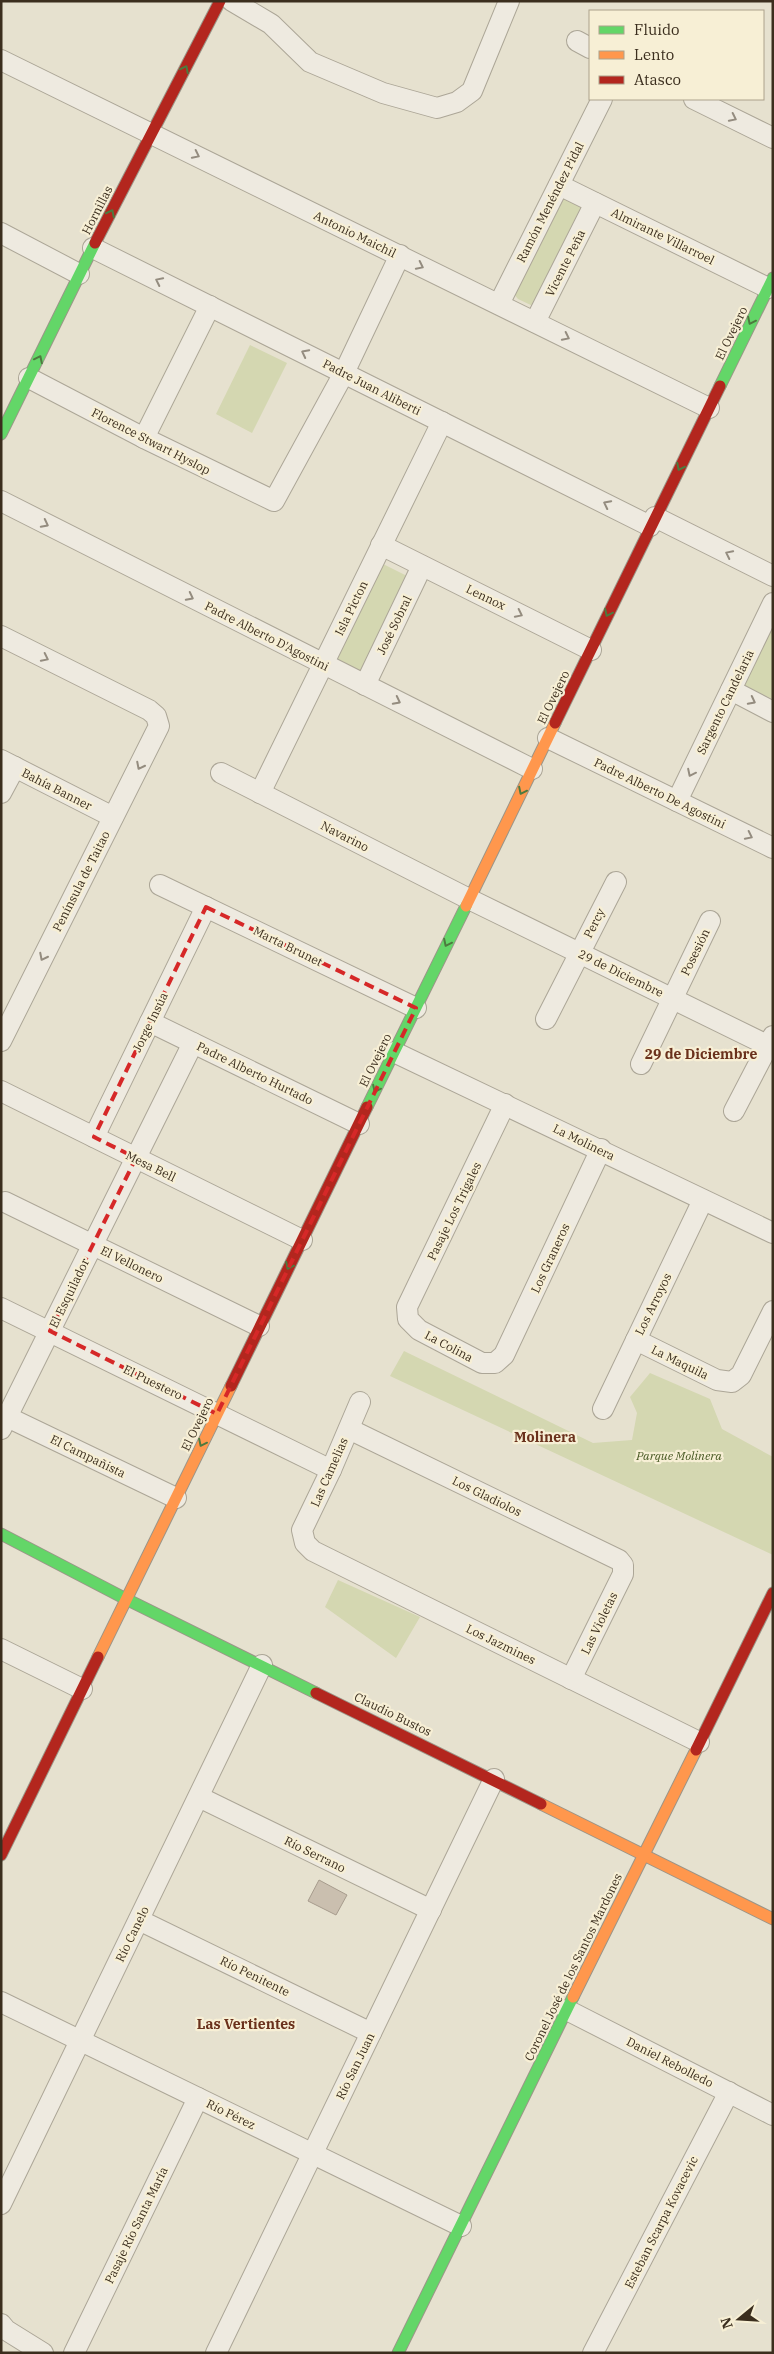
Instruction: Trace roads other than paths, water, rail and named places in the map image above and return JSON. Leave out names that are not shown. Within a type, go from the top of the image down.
[{"type":"street","name":"Hornillas","points":[[2,431],[79,274],[220,1]]},
{"type":"street","points":[[232,1],[271,24],[310,62],[383,93],[437,108],[457,102],[472,91],[509,1]]},
{"type":"street","name":"Antonio Maichil","points":[[1,60],[709,408]]},
{"type":"street","name":"Ramón Menéndez Pidal","points":[[499,304],[602,100]]},
{"type":"street","points":[[696,100],[773,138]]},
{"type":"street","name":"Almirante Villarroel","points":[[559,185],[770,283]]},
{"type":"street","name":"Vicente Peña","points":[[535,322],[595,203]]},
{"type":"street","points":[[1,233],[79,274]]},
{"type":"street","name":"Padre Juan Aliberti","points":[[93,248],[442,422],[652,522],[773,576]]},
{"type":"street","points":[[344,373],[400,256]]},
{"type":"street","name":"El Ovejero","points":[[1,1855],[770,283]]},
{"type":"street","points":[[144,438],[210,306]]},
{"type":"street","name":"Florence Stwart Hyslop","points":[[29,378],[144,438],[274,502],[344,373]]},
{"type":"street","name":"Isla Picton","points":[[260,793],[442,422]]},
{"type":"street","name":"Padre Alberto D'Agostini","points":[[1,502],[532,769]]},
{"type":"street","name":"Lennox","points":[[381,546],[591,650]]},
{"type":"street","name":"José Sobral","points":[[365,685],[422,566]]},
{"type":"street","name":"Sargento Candelaria","points":[[677,801],[773,603]]},
{"type":"street","name":"Península de Taitao","points":[[1,636],[149,710],[158,721],[158,731],[4,1030]]},
{"type":"street","points":[[730,690],[773,712]]},
{"type":"street","name":"Padre Alberto De Agostini","points":[[548,738],[773,848]]},
{"type":"street","points":[[1,793],[8,764]]},
{"type":"street","name":"Bahía Banner","points":[[8,764],[113,818]]},
{"type":"street","name":"Navarino","points":[[221,773],[469,899]]},
{"type":"street","name":"Percy","points":[[546,1019],[616,882]]},
{"type":"street","name":"Marta Brunet","points":[[160,885],[416,1008]]},
{"type":"street","name":"29 de Diciembre","points":[[469,899],[672,999],[771,1043]]},
{"type":"street","name":"Jorge Insúa","points":[[94,1137],[206,907]]},
{"type":"street","name":"Posesión","points":[[641,1064],[710,921]]},
{"type":"street","name":"Padre Alberto Hurtado","points":[[150,1022],[359,1124]]},
{"type":"street","name":"El Esquilador","points":[[3,1420],[50,1332],[193,1043]]},
{"type":"street","points":[[734,1111],[771,1043]]},
{"type":"street","name":"La Molinera","points":[[394,1052],[773,1233]]},
{"type":"street","name":"Mesa Bell","points":[[1,1091],[302,1240]]},
{"type":"street","name":"Pasaje Los Trigales","points":[[408,1319],[407,1308],[505,1104]]},
{"type":"street","name":"Los Graneros","points":[[495,1363],[504,1356],[600,1149]]},
{"type":"street","name":"Los Arroyos","points":[[603,1409],[703,1200]]},
{"type":"street","name":"El Vellonero","points":[[5,1202],[260,1326]]},
{"type":"street","name":"El Puestero","points":[[1,1308],[331,1470]]},
{"type":"street","name":"La Maquila","points":[[636,1340],[726,1382],[738,1380],[773,1311]]},
{"type":"street","name":"La Colina","points":[[408,1319],[419,1330],[482,1364],[495,1363]]},
{"type":"street","name":"Las Camelias","points":[[305,1542],[302,1530],[331,1470],[360,1402]]},
{"type":"street","name":"El Campañista","points":[[3,1420],[176,1498]]},
{"type":"street","name":"Los Gladiolos","points":[[348,1429],[619,1560],[623,1565]]},
{"type":"street","name":"Claudio Bustos","points":[[1,1534],[126,1599],[494,1779],[773,1919]]},
{"type":"street","name":"Los Jazmines","points":[[305,1542],[313,1551],[699,1742]]},
{"type":"street","name":"Las Violetas","points":[[571,1679],[623,1574],[623,1565]]},
{"type":"street","name":"Coronel José de los Santos Mardones","points":[[398,2353],[773,1593]]},
{"type":"street","points":[[1,1649],[82,1689]]},
{"type":"street","name":"Río Canelo","points":[[1,2204],[262,1665]]},
{"type":"street","name":"Río San Juan","points":[[216,2353],[494,1779]]},
{"type":"street","name":"Río Serrano","points":[[198,1797],[431,1910]]},
{"type":"street","name":"Río Penitente","points":[[139,1920],[371,2033]]},
{"type":"street","name":"Río Pérez","points":[[1,2002],[460,2226]]},
{"type":"street","name":"Daniel Rebolledo","points":[[567,2010],[773,2114]]},
{"type":"street","name":"Esteban Scarpa Kovacevic","points":[[593,2353],[729,2092]]},
{"type":"street","name":"Pasaje Río Santa María","points":[[74,2353],[198,2098]]},
{"type":"street","points":[[1,2324],[6,2330],[43,2353]]},
{"type":"district","name":"29 de Diciembre","points":[[701,1054]]},
{"type":"district","name":"Molinera","points":[[545,1437]]},
{"type":"district","name":"Las Vertientes","points":[[246,2024]]},
{"type":"park label","name":"Parque Molinera","points":[[679,1455]]}]
